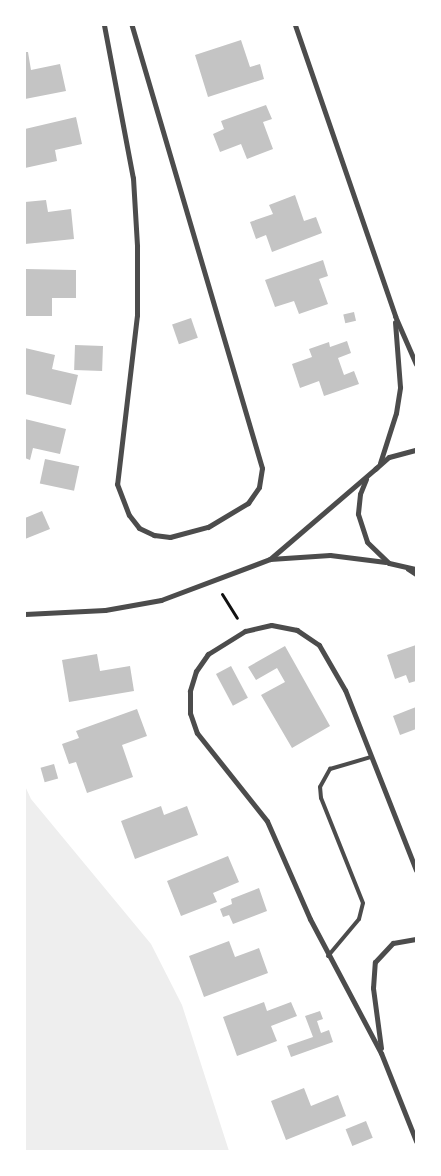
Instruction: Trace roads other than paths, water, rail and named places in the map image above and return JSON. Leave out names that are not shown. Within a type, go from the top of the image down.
[{"type":"street","points":[[104,25],[130,158],[137,246],[136,335],[132,383],[117,467],[118,484],[129,515],[139,528],[154,535],[170,537],[208,527],[248,503],[258,487],[262,468],[132,25]]},
{"type":"street","points":[[295,25],[395,316],[416,364]]},
{"type":"street","points":[[389,563],[367,542],[359,524],[360,494],[378,466],[396,413],[400,386],[395,316]]},
{"type":"street","points":[[270,559],[378,466],[400,453],[416,450]]},
{"type":"street","points":[[25,614],[115,608],[161,600],[270,559],[330,555],[389,563],[416,574]]},
{"type":"street","points":[[407,569],[416,569]]},
{"type":"street","points":[[416,870],[345,690],[319,645],[297,630],[271,625],[245,631],[208,654],[196,671],[190,691],[190,713],[197,733],[267,821],[328,956],[381,1053],[416,1141]]},
{"type":"street","points":[[381,1053],[373,988],[375,962],[393,943],[416,939]]},
{"type":"lane","points":[[328,956],[359,920],[363,902],[321,798],[320,788],[330,769],[371,757]]}]
